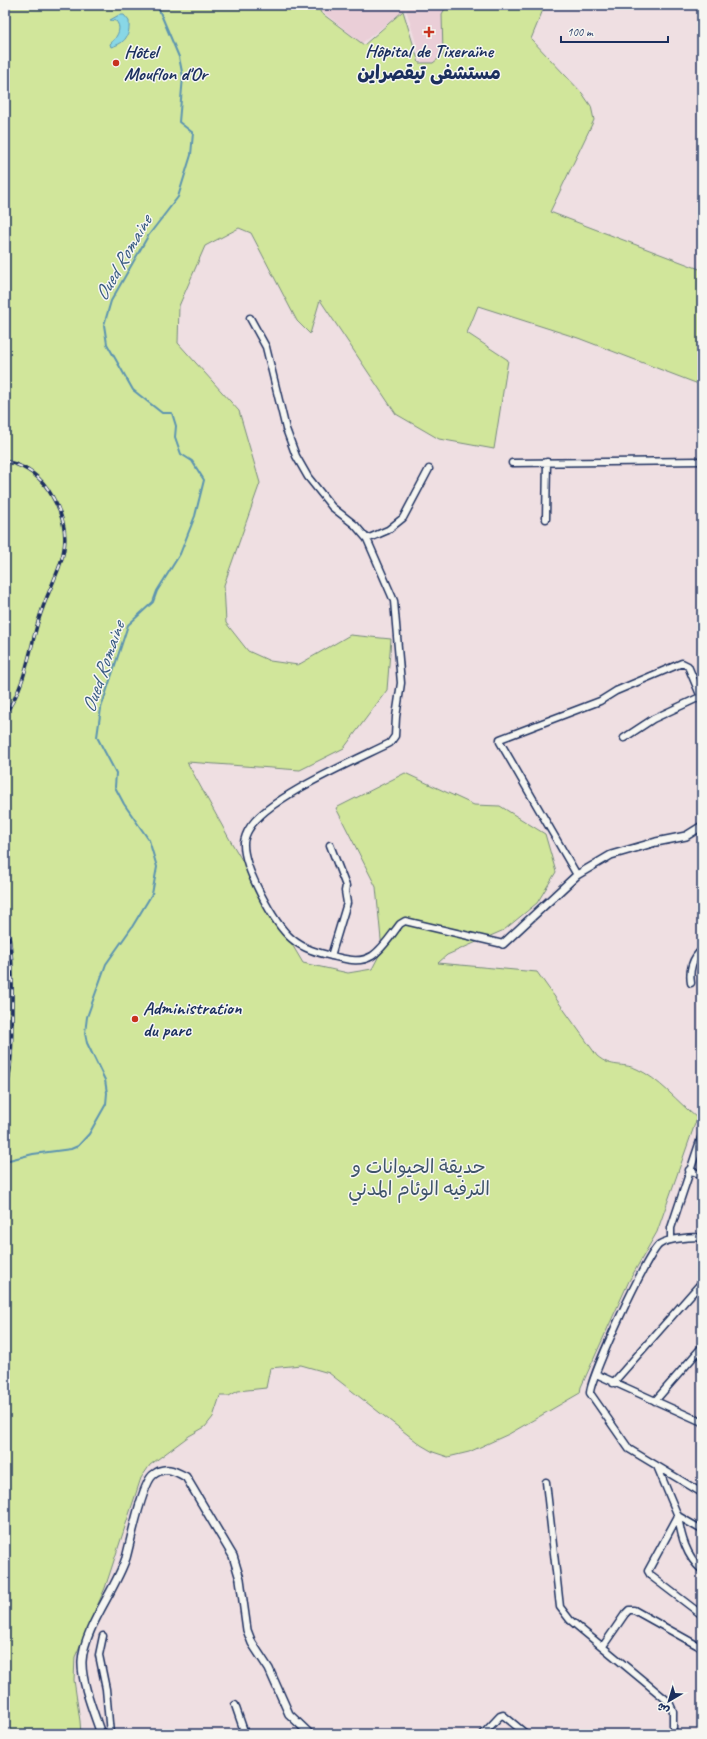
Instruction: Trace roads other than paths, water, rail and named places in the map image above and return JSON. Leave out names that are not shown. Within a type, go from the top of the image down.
[{"type":"street","points":[[250,318],[266,347],[286,429],[296,456],[308,477],[332,507],[355,525],[367,539],[396,607],[402,683],[396,717],[395,736],[390,743],[287,796],[264,811],[249,828],[244,842],[246,859],[267,908],[291,938],[306,948],[351,961],[362,960],[372,956],[400,924],[405,921],[503,944],[577,875],[611,855],[656,842],[686,836],[702,826]]},
{"type":"street","points":[[512,463],[702,461]]},
{"type":"street","points":[[546,519],[547,462]]},
{"type":"street","points":[[367,539],[388,530],[403,518],[429,469]]},
{"type":"street","points":[[577,875],[500,742],[500,739],[600,700],[616,691],[682,663],[688,666],[702,696],[653,719],[624,738]]},
{"type":"street","points":[[330,845],[346,886],[345,891],[347,903],[331,956]]},
{"type":"street","points":[[691,983],[689,970],[698,953],[702,950]]},
{"type":"street","points":[[671,1240],[671,1228],[689,1170],[702,1135]]},
{"type":"street","points":[[689,1170],[702,1175]]},
{"type":"street","points":[[702,1238],[671,1240],[659,1244],[652,1253],[621,1313],[590,1389],[594,1399],[626,1446],[702,1493]]},
{"type":"street","points":[[613,1383],[702,1282]]},
{"type":"street","points":[[655,1401],[702,1347]]},
{"type":"street","points":[[596,1374],[613,1383],[701,1421]]},
{"type":"street","points":[[657,1466],[678,1516],[681,1534],[688,1552],[702,1570]]},
{"type":"street","points":[[101,1734],[85,1679],[82,1662],[84,1647],[90,1630],[120,1574],[138,1516],[144,1490],[152,1475],[162,1469],[174,1470],[186,1477],[233,1556],[240,1579],[247,1630],[252,1643],[269,1669],[289,1714],[310,1734]]},
{"type":"street","points":[[546,1482],[560,1607],[570,1620],[669,1702],[673,1711],[674,1734]]},
{"type":"street","points":[[678,1516],[702,1530]]},
{"type":"street","points":[[678,1516],[648,1571],[651,1576],[702,1615]]},
{"type":"street","points":[[603,1646],[625,1614],[629,1610],[634,1610],[702,1648]]},
{"type":"street","points":[[103,1636],[98,1655],[106,1690],[110,1734]]},
{"type":"street","points":[[235,1705],[245,1734]]},
{"type":"street","points":[[483,1734],[500,1716],[503,1715],[526,1734]]},
{"type":"water","points":[[119,15],[124,15],[129,21],[128,34],[124,41],[111,47],[110,44],[118,33],[119,27],[116,21],[110,20]]},
{"type":"waterway","name":"Oued Romaine","points":[[5,1161],[33,1154],[71,1149],[78,1146],[89,1134],[106,1104],[107,1093],[105,1080],[87,1043],[85,1033],[87,1017],[106,964],[132,927],[152,894],[157,867],[149,840],[124,804],[115,787],[116,773],[97,737],[101,708],[128,625],[153,602],[157,591],[180,554],[195,516],[204,480],[192,461],[181,454],[175,437],[176,426],[172,413],[162,413],[133,390],[107,344],[104,325],[111,301],[148,236],[178,197],[191,155],[193,133],[179,122],[183,77],[179,57],[157,5]]},
{"type":"railway","points":[[5,461],[13,463],[33,473],[43,483],[48,489],[61,514],[64,530],[62,560],[38,622],[22,682],[12,704],[5,713]]},
{"type":"railway","points":[[5,918],[10,942],[12,965],[11,1055],[5,1097]]},
{"type":"place","name":"Hôpital de Tixeraïne مستشفى تيقصراين","points":[[429,32]]},
{"type":"place","name":"Hôtel Mouflon d'Or","points":[[116,63]]},
{"type":"place","name":"Administration du parc","points":[[135,1019]]},
{"type":"park label","name":"حديقة الحيوانات و الترفيه الوئام المدني","points":[[419,1178]]}]
